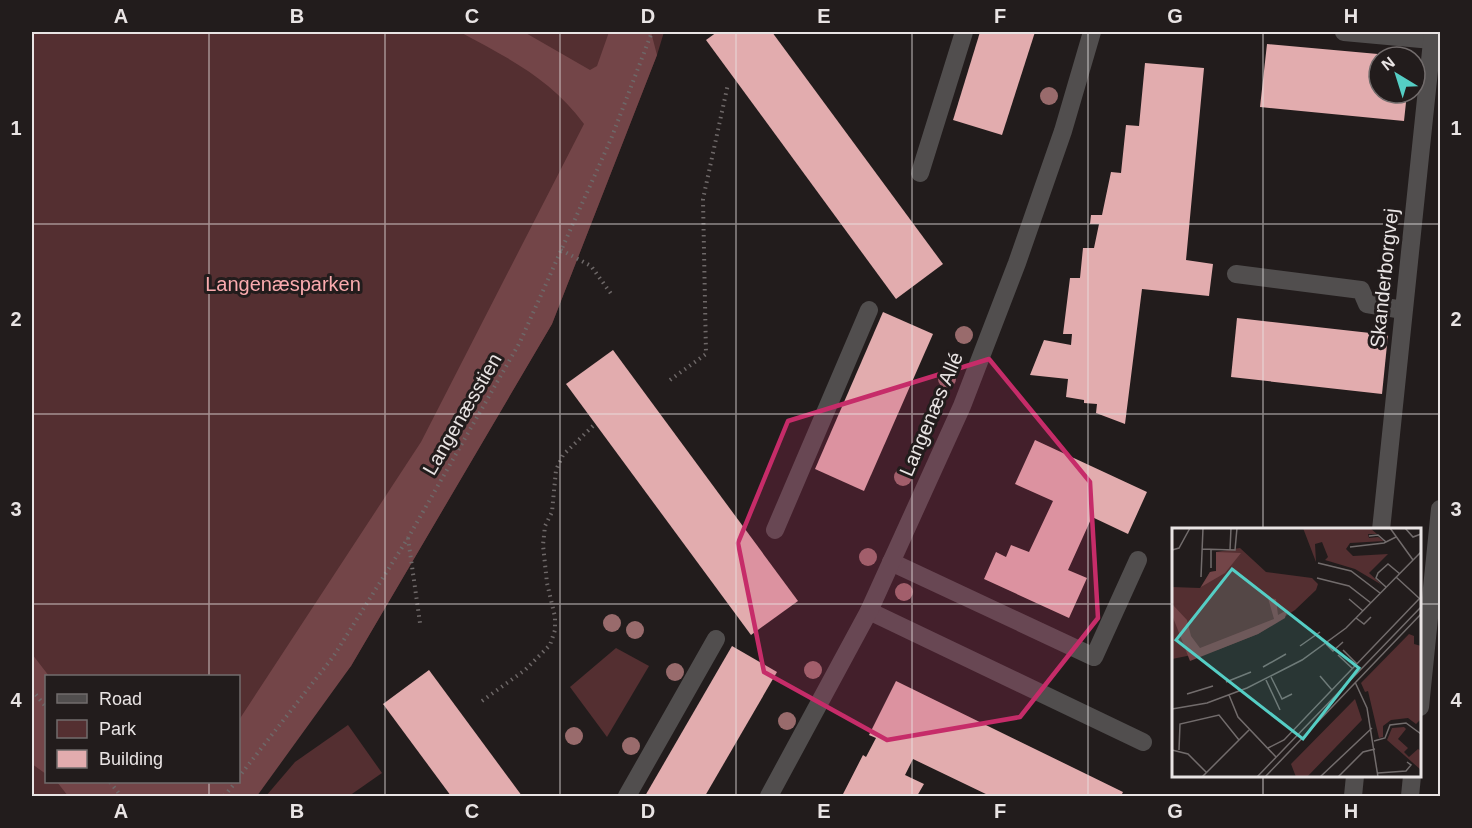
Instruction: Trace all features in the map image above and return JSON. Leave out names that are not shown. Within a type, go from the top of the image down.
[{"type":"street","points":[[920,172],[964,32]]},
{"type":"street","name":"Langenæs Allé","points":[[769,796],[869,611],[962,406],[1017,263],[1063,131],[1092,32]]},
{"type":"street","points":[[1344,32],[1432,36]]},
{"type":"street","name":"Skanderborgvej","points":[[1381,528],[1432,36]]},
{"type":"street","points":[[1236,274],[1360,290],[1367,304],[1403,310]]},
{"type":"street","points":[[775,530],[869,310]]},
{"type":"street","points":[[1421,688],[1440,509]]},
{"type":"street","points":[[891,562],[1094,657],[1138,560]]},
{"type":"street","points":[[869,611],[1143,742]]},
{"type":"street","points":[[627,796],[716,639]]},
{"type":"street","points":[[1353,796],[1355,777]]},
{"type":"street","points":[[1410,796],[1412,777]]},
{"type":"path","name":"Langenæsstien","points":[[240,776],[333,657],[408,538],[520,342],[611,139],[652,32]]},
{"type":"path","points":[[670,380],[706,354],[703,199],[728,84]]},
{"type":"path","points":[[561,250],[591,266],[612,295]]},
{"type":"path","points":[[482,701],[525,670],[550,645],[555,630],[555,617],[547,583],[543,545],[545,526],[552,512],[556,470],[563,455],[595,424]]},
{"type":"path","points":[[408,538],[420,623]]},
{"type":"path","points":[[32,690],[45,706]]},
{"type":"path","points":[[111,783],[121,796]]},
{"type":"path","name":"Langenæsstien","points":[[224,796],[235,783]]},
{"type":"highlighted area","points":[[989,359],[1090,482],[1098,618],[1020,717],[887,740],[764,672],[738,543],[788,421]]},
{"type":"green space","name":"Langenæsparken","points":[[32,32],[664,32],[552,324],[351,666],[243,796],[32,796]]},
{"type":"green space","points":[[616,648],[649,666],[607,737],[570,687]]},
{"type":"green space","points":[[348,725],[382,773],[349,796],[266,796],[295,762]]},
{"type":"shaded area","points":[[460,32],[524,32],[590,70],[597,66],[609,32],[651,32],[657,55],[552,324],[351,666],[257,796],[68,796],[58,783],[240,783],[240,718],[421,442],[584,124],[557,94],[511,60]]},
{"type":"shaded area","points":[[32,654],[48,675],[45,675],[45,773],[32,764]]},
{"type":"building","points":[[717,32],[772,32],[943,264],[896,299],[706,40]]},
{"type":"building","points":[[980,32],[1035,32],[1002,135],[953,120]]},
{"type":"building","points":[[1267,44],[1367,53],[1367,105],[1406,105],[1404,121],[1260,107]]},
{"type":"building","points":[[1145,63],[1204,68],[1186,260],[1213,264],[1209,296],[1142,289],[1125,424],[1096,413],[1097,404],[1084,403],[1084,400],[1066,397],[1068,379],[1030,375],[1044,340],[1071,345],[1072,334],[1063,334],[1070,278],[1080,278],[1083,248],[1094,248],[1099,224],[1090,224],[1091,215],[1102,215],[1111,172],[1121,173],[1126,125],[1139,126]]},
{"type":"building","points":[[883,312],[933,334],[864,491],[815,469]]},
{"type":"building","points":[[1237,318],[1388,335],[1382,394],[1231,377]]},
{"type":"building","points":[[613,350],[798,601],[751,635],[566,384]]},
{"type":"building","points":[[1035,440],[1147,492],[1128,534],[1092,517],[1068,570],[1087,578],[1069,618],[984,579],[996,552],[1006,557],[1011,545],[1029,552],[1053,501],[1015,484]]},
{"type":"building","points":[[732,646],[777,672],[705,796],[645,796]]},
{"type":"building","points":[[429,670],[522,796],[451,796],[383,704]]},
{"type":"building","points":[[896,681],[1123,792],[1121,796],[990,796],[913,759],[905,775],[924,784],[917,796],[842,796],[863,755],[866,757],[876,738],[869,735]]}]
